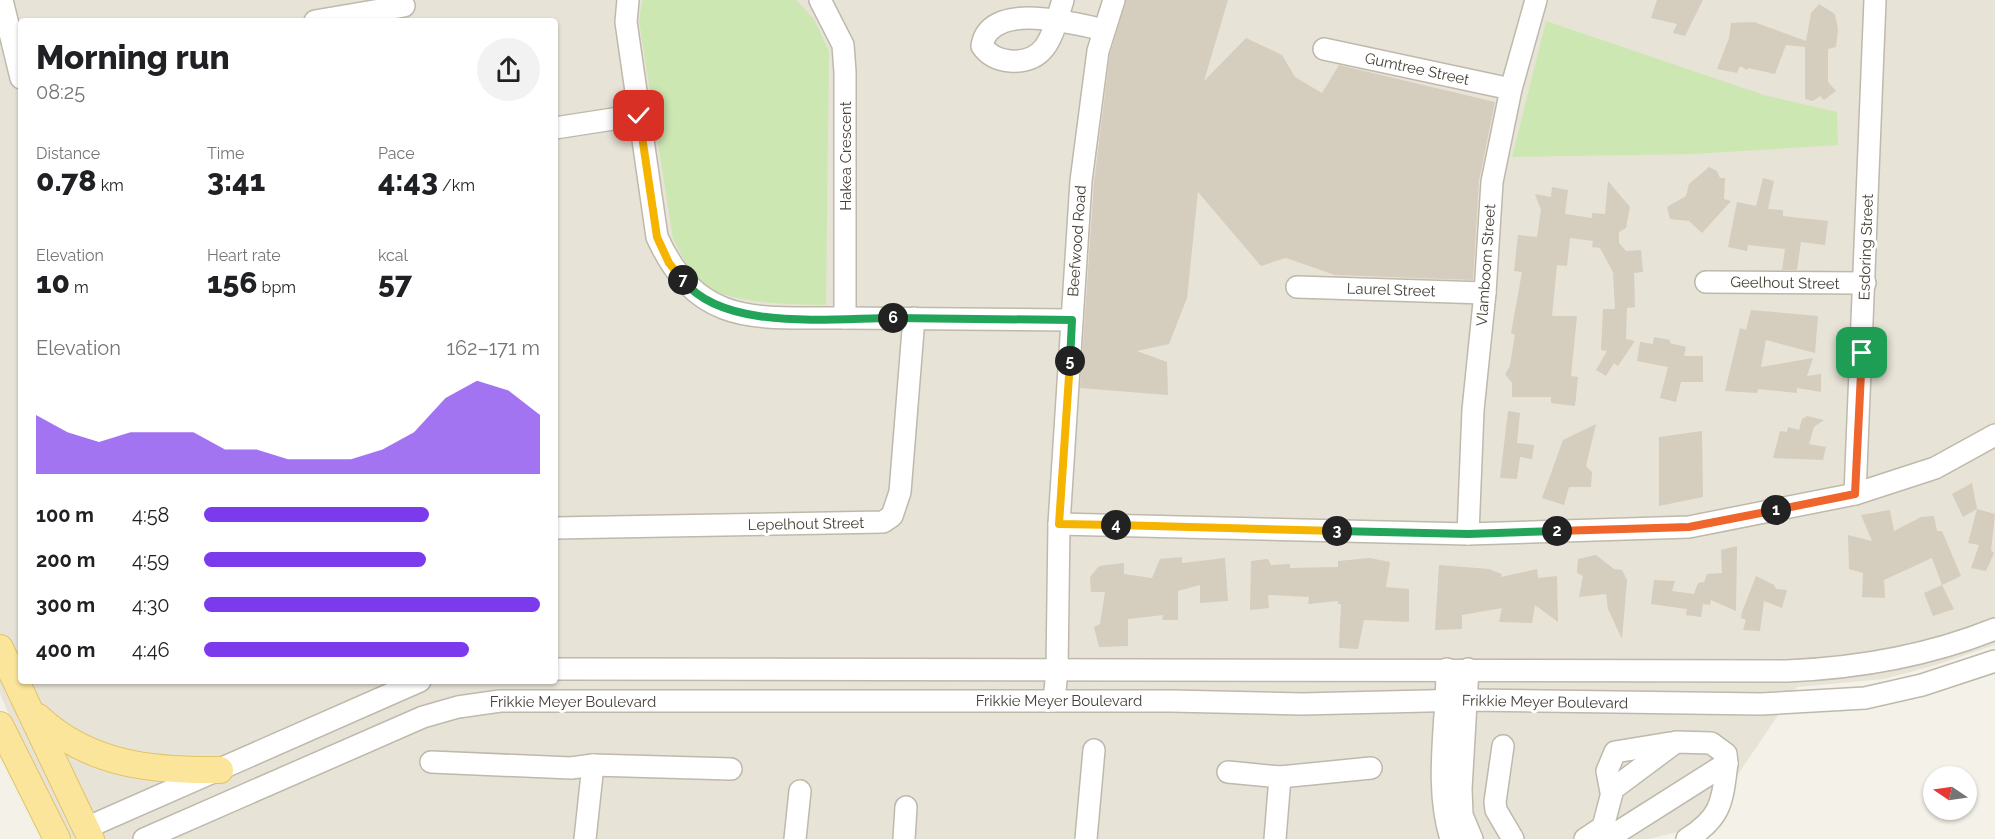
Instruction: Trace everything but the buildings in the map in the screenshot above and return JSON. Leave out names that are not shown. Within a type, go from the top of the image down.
[{"type":"main road","points":[[0,648],[88,833],[62,839]]},
{"type":"main road","points":[[29,708],[57,735],[106,758],[152,768],[220,770]]},
{"type":"main road","points":[[0,725],[57,839]]},
{"type":"street","points":[[2,0],[18,66]]},
{"type":"street","points":[[628,0],[626,22],[657,237],[669,263],[687,287],[704,299],[735,314],[762,318],[1072,320]]},
{"type":"street","name":"Hakea Crescent","points":[[820,0],[843,45],[845,72],[845,318]]},
{"type":"street","name":"Beefwood Road","points":[[1054,701],[1057,670],[1059,524],[1081,181],[1098,51],[1114,0]]},
{"type":"street","name":"Vlamboom Street","points":[[1468,534],[1473,410],[1485,293],[1492,182],[1511,89],[1536,0]]},
{"type":"street","name":"Esdoring Street","points":[[1855,494],[1875,0]]},
{"type":"street","points":[[338,18],[405,9]]},
{"type":"street","points":[[1060,9],[1104,30]]},
{"type":"street","name":"Gumtree Street","points":[[1324,49],[1511,89]]},
{"type":"street","points":[[558,128],[639,116]]},
{"type":"street","name":"Geelhout Street","points":[[1706,282],[1865,283]]},
{"type":"street","name":"Laurel Street","points":[[1297,287],[1485,293]]},
{"type":"street","name":"Lepelhout Street","points":[[558,528],[883,522],[892,516],[900,492],[914,318]]},
{"type":"street","points":[[1059,524],[1468,534],[1689,527],[1855,494],[1935,468],[1995,435]]},
{"type":"street","name":"Frikkie Meyer Boulevard","points":[[558,669],[1468,669],[1706,673],[1787,671],[1870,664],[1947,646],[1995,629]]},
{"type":"street","name":"Frikkie Meyer Boulevard","points":[[144,839],[423,717],[476,703],[500,701],[1054,701],[1302,704],[1468,700],[1729,704],[1814,702],[1865,698],[1922,686],[1995,661]]},
{"type":"street","points":[[1447,669],[1442,788],[1444,818],[1450,839]]},
{"type":"street","points":[[1468,669],[1468,700],[1461,789],[1462,815],[1472,839]]},
{"type":"street","points":[[1706,673],[1723,687],[1729,704]]},
{"type":"street","points":[[88,833],[220,770],[413,684]]},
{"type":"street","points":[[1585,839],[1603,827],[1611,792],[1617,785],[1676,742],[1711,743],[1725,754],[1727,763],[1716,829],[1687,839]]},
{"type":"street","points":[[1503,746],[1495,802],[1496,810],[1513,839]]},
{"type":"street","points":[[1086,839],[1094,750]]},
{"type":"street","points":[[431,762],[571,768],[593,765],[731,769]]},
{"type":"street","points":[[1607,839],[1727,763]]},
{"type":"street","points":[[585,839],[593,765]]},
{"type":"street","points":[[1228,772],[1280,777],[1371,768]]},
{"type":"street","points":[[1275,839],[1280,777]]},
{"type":"street","points":[[795,839],[800,791]]},
{"type":"street","points":[[904,839],[906,807]]},
{"type":"shaded area","points":[[0,0],[1995,0],[1995,645],[1936,665],[1884,679],[1797,687],[1703,826],[1649,839],[63,839],[0,694]]},
{"type":"green space","points":[[642,0],[796,0],[814,19],[829,51],[826,305],[760,302],[726,295],[700,282],[689,268],[673,239],[639,21]]},
{"type":"green space","points":[[1546,21],[1764,95],[1837,112],[1838,145],[1694,154],[1512,157]]},
{"type":"route","points":[[639,116],[657,237],[669,263],[687,287],[704,299],[735,314],[762,318],[1072,320],[1059,524],[1468,534],[1689,527],[1855,494],[1862,353]]}]
